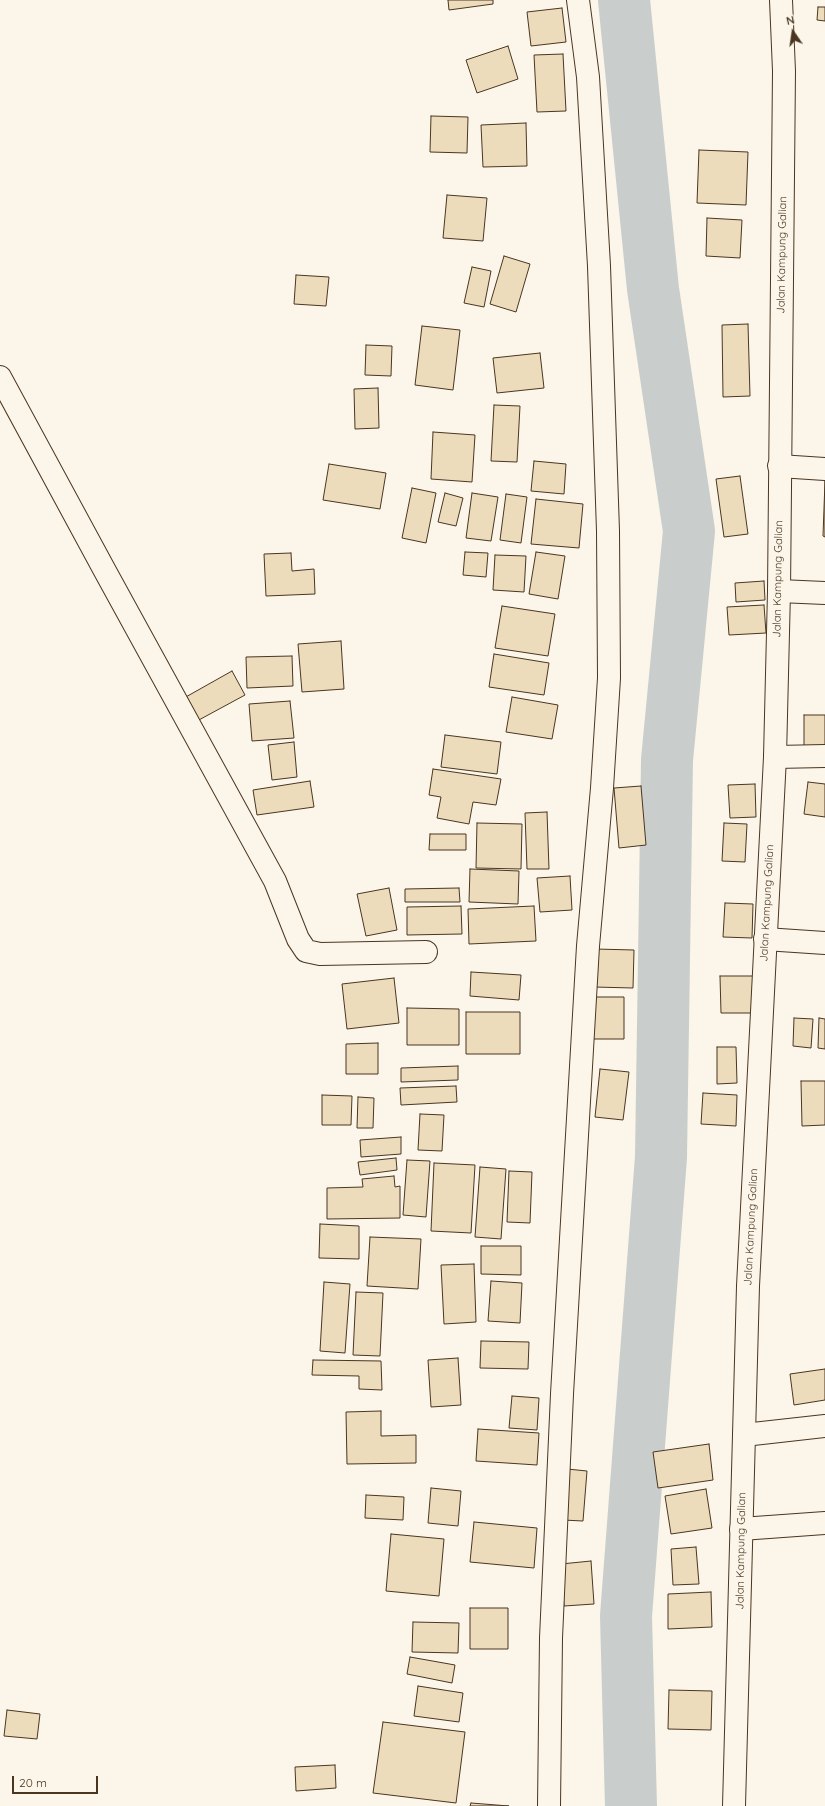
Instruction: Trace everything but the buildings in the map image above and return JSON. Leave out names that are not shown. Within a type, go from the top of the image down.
[{"type":"street","points":[[549,1806],[551,1638],[562,1394],[588,946],[602,788],[609,678],[608,531],[599,266],[588,77],[578,0]]},
{"type":"street","name":"Jalan Kampung Galian","points":[[734,1806],[749,1278],[775,757],[779,591],[784,71],[781,0]]},
{"type":"street","points":[[0,376],[112,585],[275,881],[298,939],[306,951],[320,954],[426,952]]},
{"type":"street","points":[[780,466],[825,469]]},
{"type":"street","points":[[779,591],[825,593]]},
{"type":"street","points":[[775,757],[825,756]]},
{"type":"street","points":[[765,939],[825,943]]},
{"type":"street","points":[[744,1435],[825,1426]]},
{"type":"street","points":[[741,1529],[825,1523]]},
{"type":"waterway","points":[[624,0],[653,289],[689,531],[667,760],[661,1157],[626,1616],[631,1806]]}]
